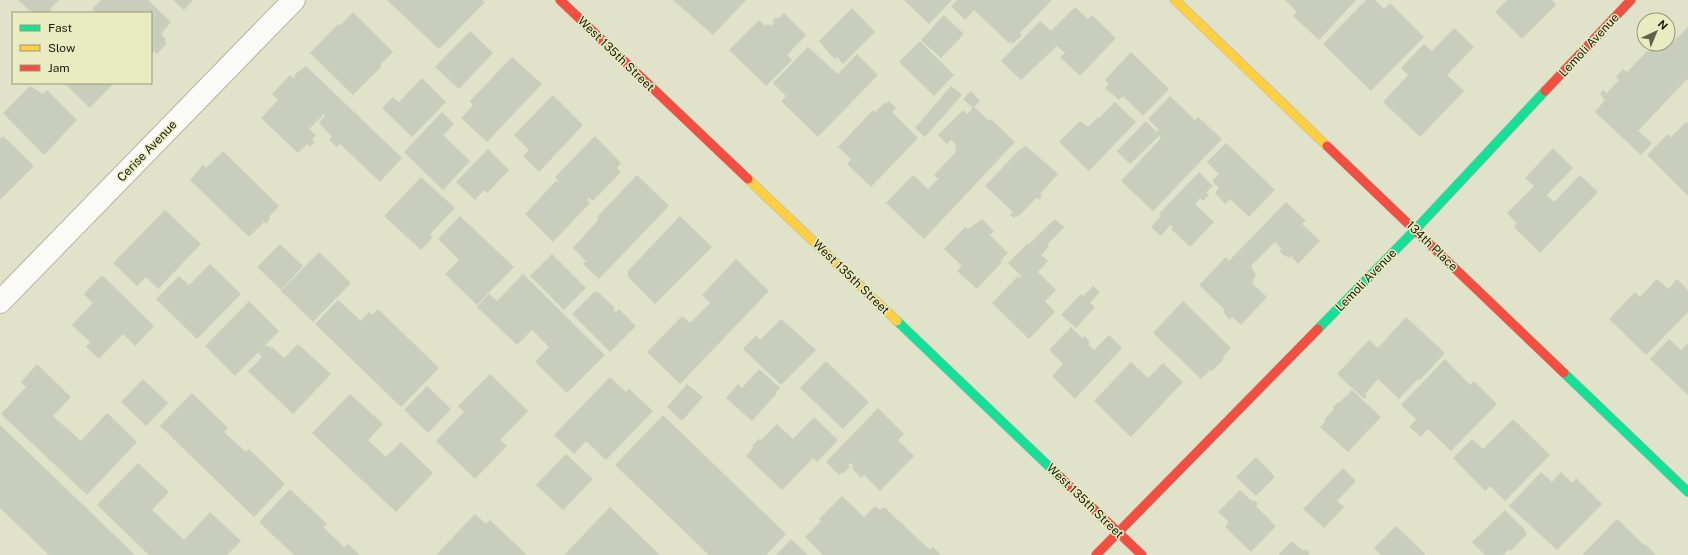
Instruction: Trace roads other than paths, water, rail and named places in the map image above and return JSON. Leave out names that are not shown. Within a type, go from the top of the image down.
[{"type":"street","name":"Cerise Avenue","points":[[0,302],[294,0]]},
{"type":"street","name":"West 135th Street","points":[[560,0],[1142,555]]},
{"type":"street","name":"134th Place","points":[[1175,0],[1688,492]]},
{"type":"street","name":"Lemoli Avenue","points":[[1096,555],[1415,230],[1631,0]]}]
